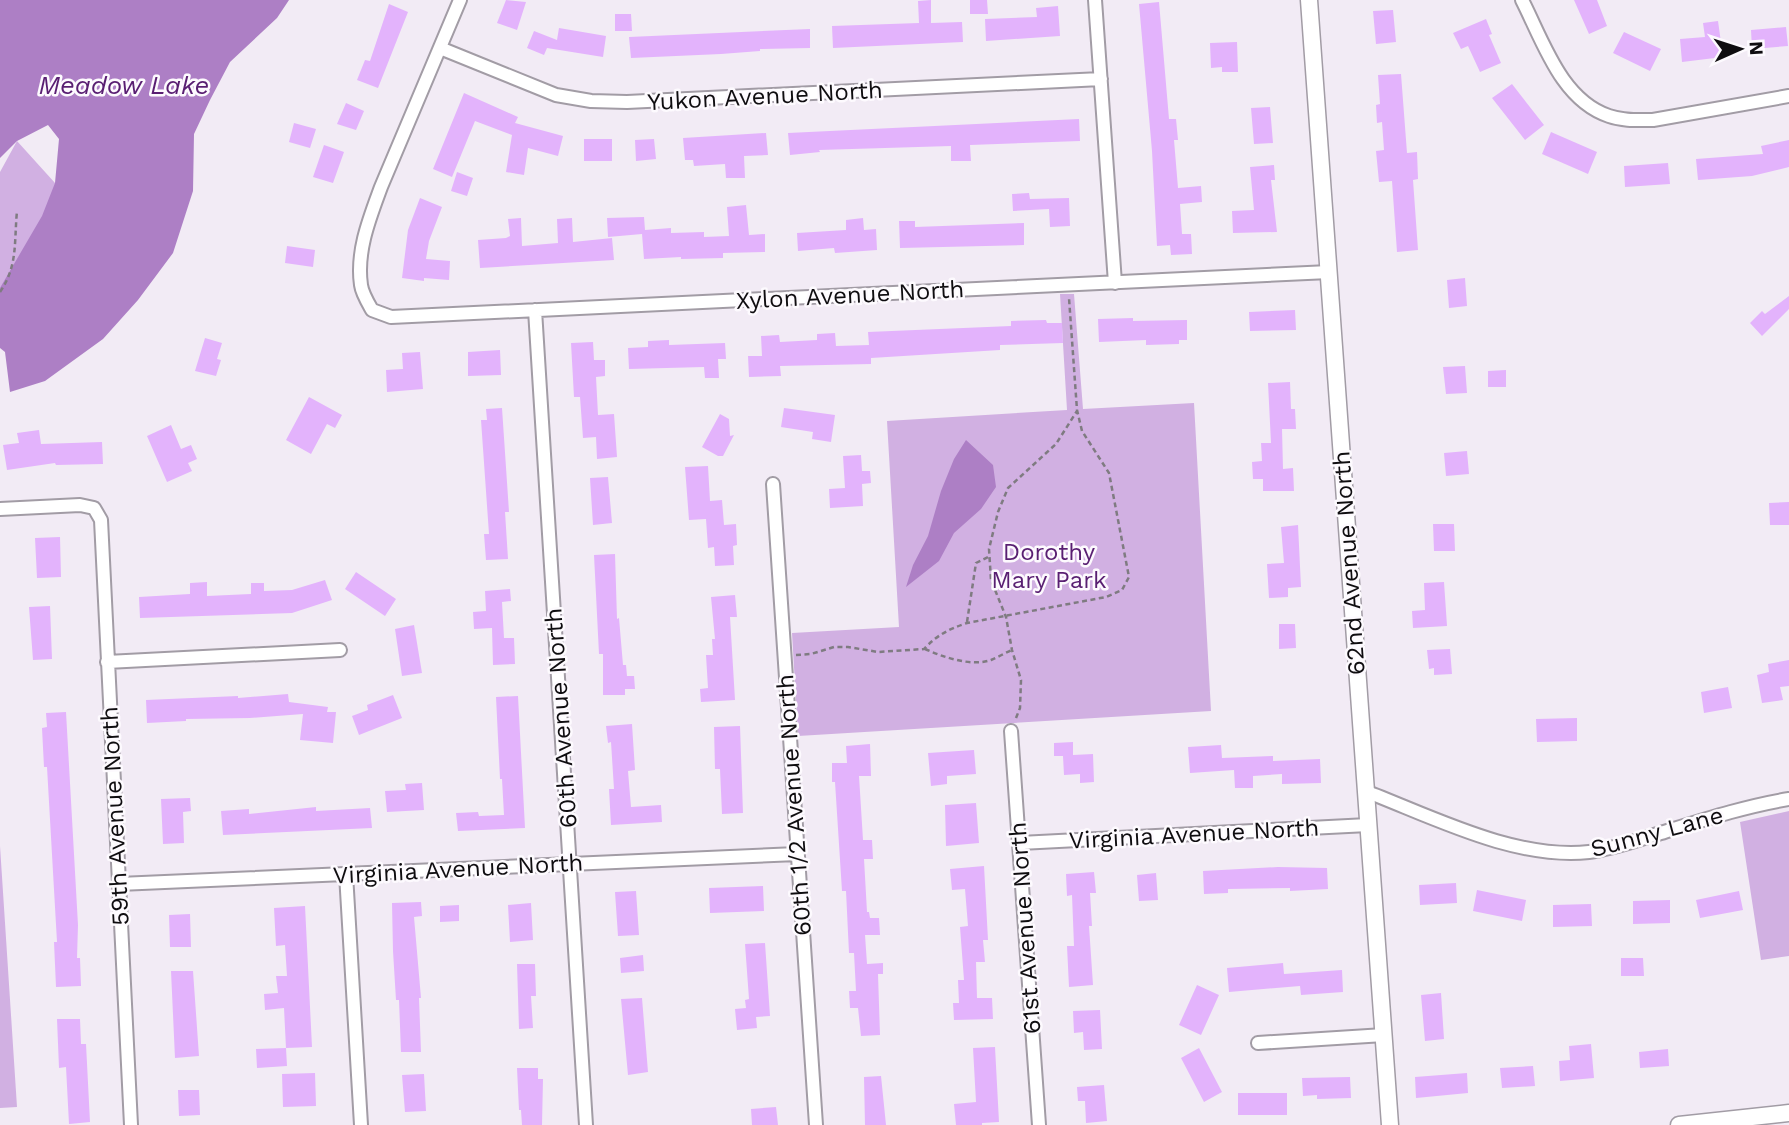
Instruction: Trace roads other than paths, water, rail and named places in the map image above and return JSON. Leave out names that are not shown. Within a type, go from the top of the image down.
[{"type":"street","points":[[440,48],[460,0]]},
{"type":"street","points":[[1095,0],[1115,283]]},
{"type":"street","name":"62nd Avenue North","points":[[1309,0],[1390,1125]]},
{"type":"street","points":[[1522,0],[1572,93],[1590,107],[1608,116],[1629,120],[1653,120],[1789,96]]},
{"type":"street","name":"Yukon Avenue North","points":[[440,48],[556,95],[591,102],[1101,79]]},
{"type":"street","name":"Xylon Avenue North","points":[[440,48],[381,187],[361,251],[361,286],[372,310],[391,317],[1329,272]]},
{"type":"street","name":"60th Avenue North","points":[[535,310],[586,1125]]},
{"type":"street","name":"60th 1/2 Avenue North","points":[[773,484],[816,1125]]},
{"type":"street","name":"59th Avenue North","points":[[0,509],[80,505],[94,508],[101,520],[131,1125]]},
{"type":"street","points":[[107,662],[340,650]]},
{"type":"street","name":"61st Avenue North","points":[[1011,731],[1039,1125]]},
{"type":"street","name":"Sunny Lane","points":[[1365,791],[1501,843],[1558,853],[1612,848],[1789,799]]},
{"type":"street","name":"Virginia Avenue North","points":[[1020,843],[1368,825]]},
{"type":"street","name":"Virginia Avenue North","points":[[119,884],[797,854]]},
{"type":"street","points":[[346,874],[361,1125]]},
{"type":"street","points":[[1258,1043],[1384,1035]]},
{"type":"street","points":[[1679,1125],[1789,1112]]},
{"type":"water","name":"Meadow Lake","points":[[0,0],[289,0],[277,18],[230,62],[194,134],[193,191],[173,253],[138,300],[103,339],[45,381],[10,392],[5,352],[0,348],[0,288],[42,216],[55,183],[59,139],[48,125],[17,141],[0,158]]},
{"type":"water","points":[[966,440],[993,465],[996,487],[981,509],[954,533],[939,561],[906,587],[913,565],[928,536],[954,459]]},
{"type":"park label","name":"Dorothy Mary Park","points":[[1049,566]]}]
